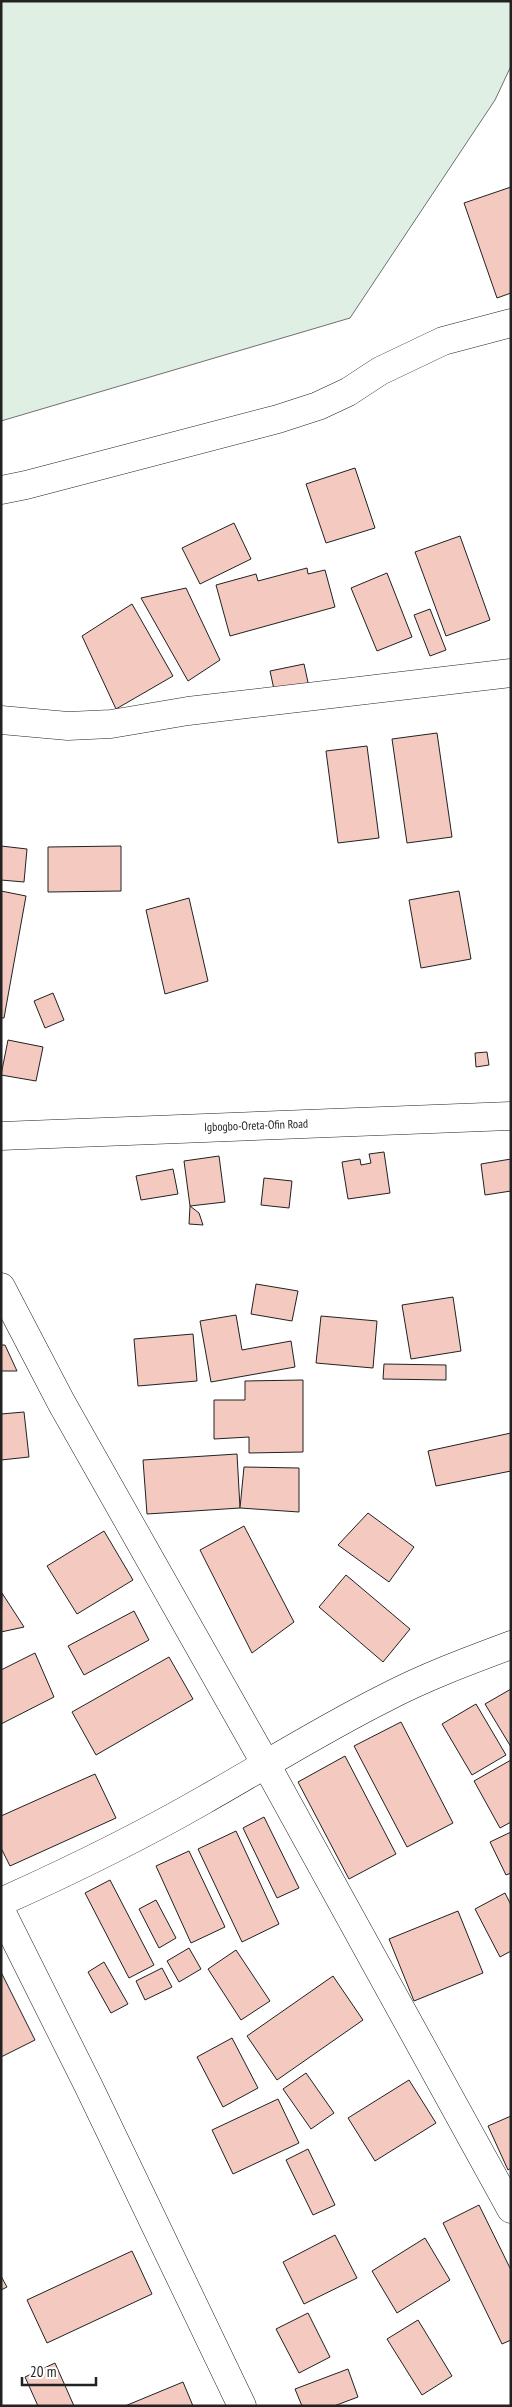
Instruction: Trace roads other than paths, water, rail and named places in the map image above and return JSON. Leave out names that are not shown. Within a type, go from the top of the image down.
[{"type":"street","points":[[1,490],[54,478],[318,406],[348,392],[380,371],[443,341],[511,323]]},
{"type":"street","points":[[1,720],[68,726],[111,724],[188,711],[511,673]]},
{"type":"street","name":"Igbogbo-Oreta-Ofin Road","points":[[1,1136],[511,1116]]},
{"type":"street","points":[[1,1287],[61,1402],[266,1763],[511,2209]]},
{"type":"street","points":[[1,1902],[81,1866],[204,1800],[266,1763],[386,1697],[458,1665],[511,1645]]},
{"type":"street","points":[[1,1912],[89,2087],[242,2406]]}]
